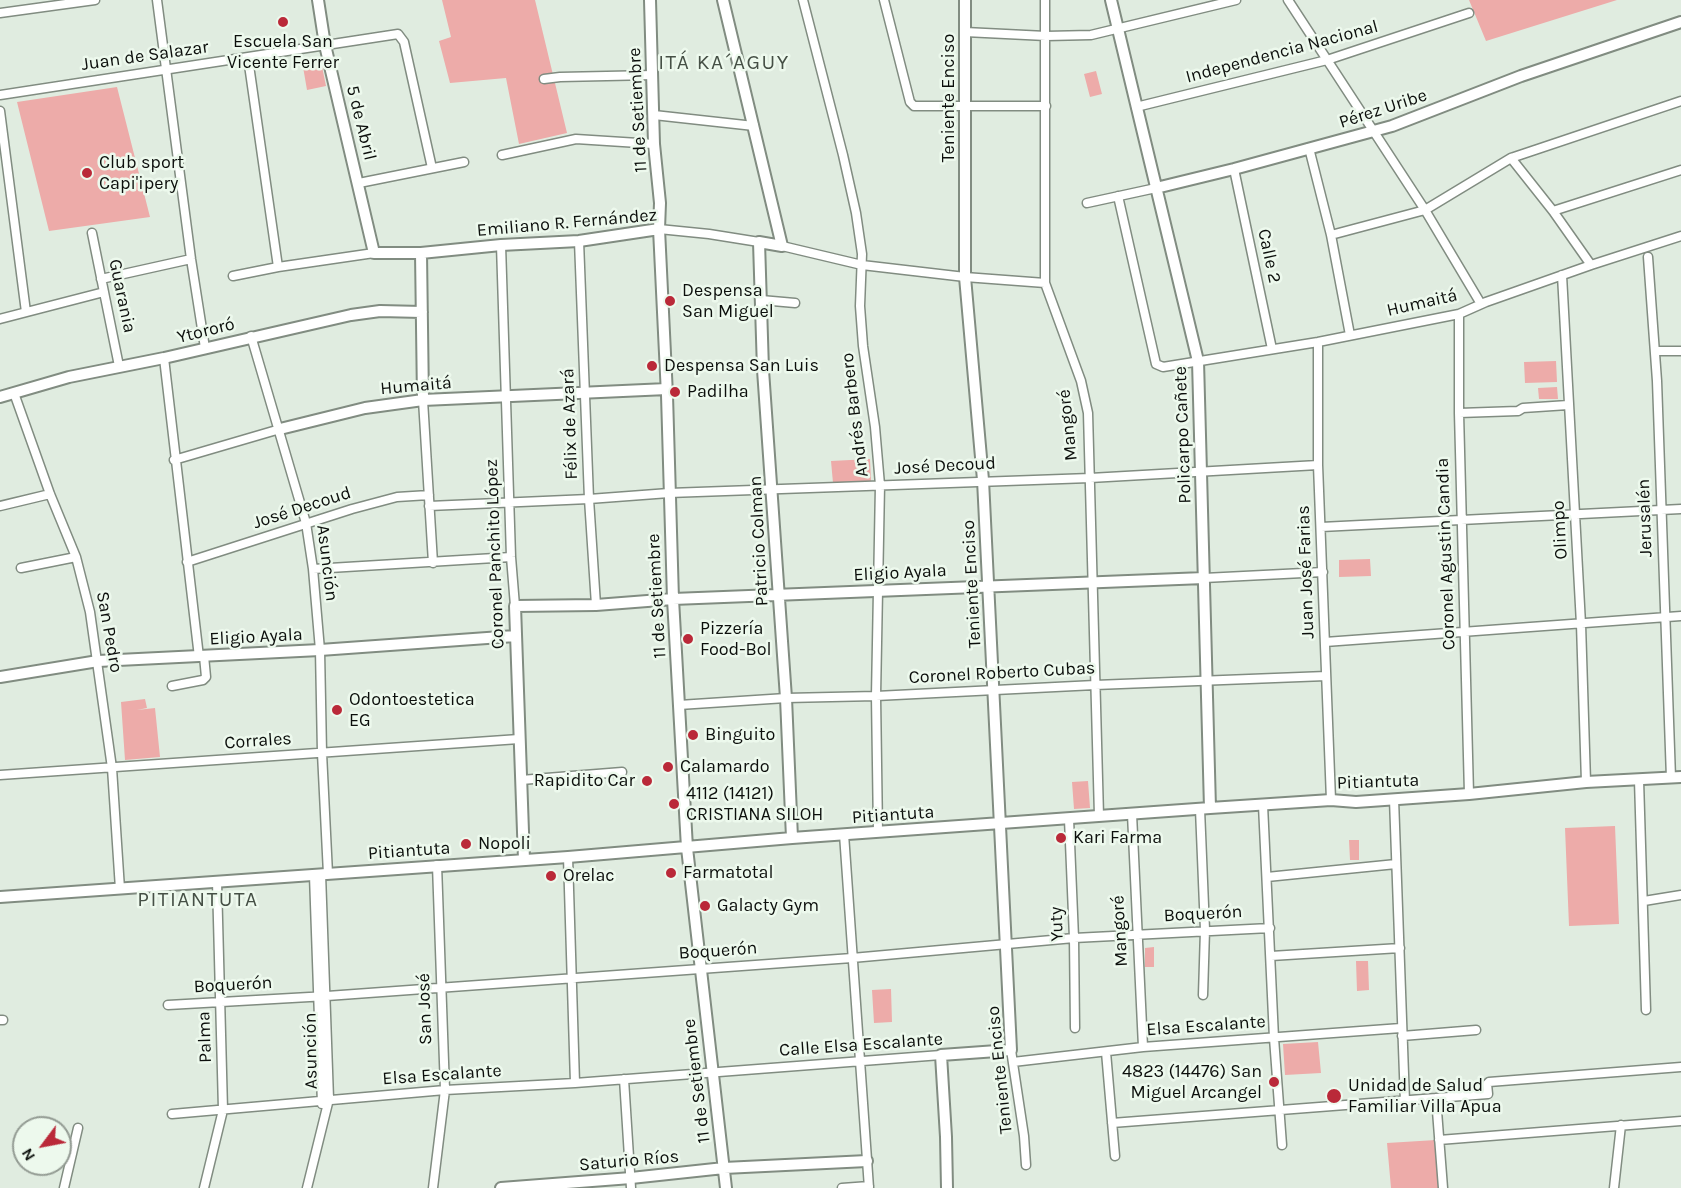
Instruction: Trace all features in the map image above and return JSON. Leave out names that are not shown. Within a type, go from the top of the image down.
[{"type":"street","points":[[0,13],[95,0]]},
{"type":"street","points":[[157,0],[205,348]]},
{"type":"street","name":"5 de Abril","points":[[318,0],[326,45],[374,253]]},
{"type":"street","name":"11 de Setiembre","points":[[650,0],[654,144],[660,203],[659,230],[667,389],[673,599],[687,848],[726,1188]]},
{"type":"street","points":[[723,0],[782,246]]},
{"type":"street","name":"Andrés Barbero","points":[[803,0],[853,202],[860,241],[862,265],[860,306],[863,346],[875,427],[880,486],[876,696],[878,832]]},
{"type":"street","points":[[884,0],[910,102],[916,107],[1046,106]]},
{"type":"street","name":"Teniente Enciso","points":[[965,0],[965,277],[983,480],[1011,1050],[1026,1165]]},
{"type":"street","name":"Mangoré","points":[[1045,0],[1045,283],[1085,397],[1088,413],[1098,816]]},
{"type":"street","name":"Policarpo Cañete","points":[[1111,0],[1198,361],[1206,681],[1203,995]]},
{"type":"street","points":[[965,32],[1046,36],[1091,35],[1236,0]]},
{"type":"street","points":[[1288,0],[1425,210],[1481,304]]},
{"type":"street","name":"Independencia Nacional","points":[[1136,107],[1327,60],[1469,13]]},
{"type":"street","name":"Pérez Uribe","points":[[1087,203],[1234,169],[1374,131],[1415,118],[1521,76],[1681,22]]},
{"type":"street","name":"Juan de Salazar","points":[[0,95],[398,34],[404,42],[432,168]]},
{"type":"street","points":[[248,58],[279,267]]},
{"type":"street","points":[[544,79],[653,75]]},
{"type":"street","points":[[1331,235],[1425,210],[1511,158],[1681,101]]},
{"type":"street","points":[[0,111],[26,312]]},
{"type":"street","points":[[654,115],[754,126]]},
{"type":"street","points":[[502,155],[576,139],[654,144]]},
{"type":"street","points":[[1309,148],[1331,235],[1350,335]]},
{"type":"street","points":[[1511,158],[1553,211],[1591,265]]},
{"type":"street","points":[[359,183],[464,162]]},
{"type":"street","name":"Calle 2","points":[[1234,169],[1272,349]]},
{"type":"street","points":[[1553,211],[1681,170]]},
{"type":"street","name":"Humaitá","points":[[1118,196],[1156,364],[1162,367],[1318,342],[1459,314],[1562,275],[1681,236]]},
{"type":"street","name":"Emiliano R. Fernández","points":[[233,276],[374,253],[421,253],[501,245],[579,242],[659,230],[709,234],[782,246],[862,265],[965,277],[1045,283]]},
{"type":"street","name":"Guarania","points":[[92,233],[119,366]]},
{"type":"street","name":"Félix de Azará","points":[[579,242],[596,605]]},
{"type":"street","name":"Patricio Colman","points":[[759,243],[763,370],[786,698],[792,838]]},
{"type":"street","name":"Coronel Panchito López","points":[[501,245],[524,861]]},
{"type":"street","points":[[421,253],[423,400],[433,563]]},
{"type":"street","name":"Jerusalén","points":[[1648,257],[1655,351],[1665,617],[1676,778]]},
{"type":"street","points":[[101,279],[191,259]]},
{"type":"street","name":"Olimpo","points":[[1562,275],[1576,513],[1586,782]]},
{"type":"street","points":[[0,319],[104,292]]},
{"type":"street","points":[[761,300],[795,303]]},
{"type":"street","name":"Ytororó","points":[[0,397],[69,377],[164,358],[251,336],[351,315],[380,310],[422,312]]},
{"type":"street","name":"Coronel Agustin Candia","points":[[1459,314],[1459,413],[1469,794]]},
{"type":"street","name":"Asunción","points":[[251,336],[306,523],[314,569],[320,650],[322,996],[326,1100],[324,1119],[307,1188]]},
{"type":"street","name":"Juan José Farias","points":[[1318,342],[1318,465],[1330,800]]},
{"type":"street","points":[[1655,351],[1681,351]]},
{"type":"street","points":[[164,358],[187,562],[206,677],[204,680],[172,686]]},
{"type":"street","name":"Humaitá","points":[[174,460],[280,429],[365,408],[423,400],[667,389]]},
{"type":"street","name":"San Pedro","points":[[14,393],[50,494],[76,557],[90,612],[112,768],[120,889]]},
{"type":"street","points":[[1459,413],[1518,411],[1522,408],[1568,405]]},
{"type":"street","name":"José Decoud","points":[[429,506],[669,493],[983,480],[1090,478],[1318,465]]},
{"type":"street","points":[[0,506],[50,494]]},
{"type":"street","name":"José Decoud","points":[[187,562],[306,523],[397,497],[429,495]]},
{"type":"street","points":[[1321,527],[1681,509]]},
{"type":"street","points":[[21,568],[76,557]]},
{"type":"street","points":[[314,569],[511,557]]},
{"type":"street","name":"Eligio Ayala","points":[[514,606],[596,605],[673,599],[1323,572]]},
{"type":"street","points":[[1325,642],[1681,616]]},
{"type":"street","name":"Eligio Ayala","points":[[0,677],[98,662],[320,650],[515,636]]},
{"type":"street","name":"Coronel Roberto Cubas","points":[[679,705],[786,698],[1326,676]]},
{"type":"street","name":"Corrales","points":[[0,775],[519,739]]},
{"type":"street","points":[[521,780],[622,772]]},
{"type":"street","name":"Pitiantuta","points":[[0,897],[437,865],[524,861],[792,838],[1205,808],[1330,800],[1356,802],[1469,794],[1586,782],[1676,778]]},
{"type":"street","points":[[1639,780],[1646,1010]]},
{"type":"street","points":[[1394,799],[1405,1102]]},
{"type":"street","points":[[1263,805],[1274,1038],[1282,1145]]},
{"type":"street","name":"Mangoré","points":[[1131,814],[1143,1047]]},
{"type":"street","name":"Yuty","points":[[1069,819],[1075,1028]]},
{"type":"street","points":[[842,1188],[869,1187],[858,1062],[844,834]]},
{"type":"street","points":[[568,857],[575,1083]]},
{"type":"street","points":[[1267,878],[1396,864]]},
{"type":"street","name":"San José","points":[[434,1188],[445,1090],[437,865]]},
{"type":"street","name":"Palma","points":[[204,1188],[223,1110],[217,882]]},
{"type":"street","points":[[1644,901],[1681,895]]},
{"type":"street","name":"Boquerón","points":[[168,1005],[852,958],[1074,938],[1270,928]]},
{"type":"street","points":[[1271,956],[1400,948]]},
{"type":"street","points":[[1402,1032],[1476,1030]]},
{"type":"street","name":"Elsa Escalante","points":[[1013,1062],[1143,1047],[1402,1032]]},
{"type":"street","name":"Calle Elsa Escalante","points":[[714,1073],[1011,1050]]},
{"type":"street","points":[[1106,1052],[1115,1156]]},
{"type":"street","points":[[941,1055],[947,1188]]},
{"type":"street","points":[[1112,1123],[1488,1094],[1487,1084],[1489,1082],[1681,1067]]},
{"type":"street","name":"Elsa Escalante","points":[[172,1114],[445,1090],[714,1073]]},
{"type":"street","points":[[624,1079],[631,1183]]},
{"type":"street","points":[[1436,1098],[1443,1188]]},
{"type":"street","points":[[1439,1140],[1681,1121]]},
{"type":"street","points":[[1614,1188],[1621,1125]]},
{"type":"street","points":[[64,1188],[78,1128]]},
{"type":"street","name":"Saturio Ríos","points":[[501,1188],[631,1183],[724,1168],[867,1161]]},
{"type":"shaded area","points":[[442,0],[535,0],[567,133],[519,144],[506,78],[450,83],[439,41],[451,37]]},
{"type":"shaded area","points":[[1469,0],[1617,0],[1486,41]]},
{"type":"shaded area","points":[[320,57],[326,86],[307,90],[302,61]]},
{"type":"shaded area","points":[[1096,71],[1102,94],[1090,97],[1084,74]]},
{"type":"shaded area","name":"Club sport Capi'ipery","points":[[117,87],[150,217],[49,231],[17,102]]},
{"type":"shaded area","points":[[1556,361],[1557,382],[1525,383],[1524,362]]},
{"type":"shaded area","points":[[1557,387],[1558,399],[1539,399],[1538,388]]},
{"type":"shaded area","points":[[870,459],[871,481],[833,483],[831,461]]},
{"type":"shaded area","points":[[1370,559],[1371,576],[1339,577],[1339,560]]},
{"type":"shaded area","points":[[145,699],[147,708],[137,710],[155,708],[160,757],[125,760],[121,702]]},
{"type":"shaded area","points":[[1088,781],[1090,808],[1074,809],[1072,782]]},
{"type":"shaded area","points":[[1615,826],[1619,924],[1569,926],[1565,828]]},
{"type":"shaded area","points":[[1349,840],[1359,840],[1359,860],[1350,860]]},
{"type":"shaded area","points":[[1154,947],[1154,967],[1145,967],[1145,948]]},
{"type":"shaded area","points":[[1356,961],[1368,961],[1369,990],[1357,991]]},
{"type":"shaded area","points":[[891,989],[892,1022],[874,1023],[872,990]]},
{"type":"shaded area","points":[[1318,1042],[1321,1073],[1285,1075],[1283,1044]]},
{"type":"shaded area","points":[[1436,1140],[1439,1188],[1391,1188],[1387,1143]]},
{"type":"place","name":"Escuela San Vicente Ferrer","points":[[283,22]]},
{"type":"place","name":"Club sport Capi'ipery","points":[[87,173]]},
{"type":"place","name":"Despensa San Miguel","points":[[670,301]]},
{"type":"place","name":"Despensa San Luis","points":[[652,366]]},
{"type":"place","name":"Padilha","points":[[675,392]]},
{"type":"place","name":"Pizzería Food-Bol","points":[[688,639]]},
{"type":"place","name":"Odontoestetica EG","points":[[337,710]]},
{"type":"place","name":"Binguito","points":[[693,735]]},
{"type":"place","name":"Calamardo","points":[[668,767]]},
{"type":"place","name":"Rapidito Car","points":[[647,781]]},
{"type":"place","name":"4112 (14121) CRISTIANA SILOH","points":[[674,804]]},
{"type":"place","name":"Kari Farma","points":[[1061,838]]},
{"type":"place","name":"Nopoli","points":[[466,844]]},
{"type":"place","name":"Farmatotal","points":[[671,873]]},
{"type":"place","name":"Orelac","points":[[551,876]]},
{"type":"place","name":"Galacty Gym","points":[[705,906]]},
{"type":"place","name":"4823 (14476) San Miguel Arcangel","points":[[1274,1082]]},
{"type":"place","name":"Unidad de Salud Familiar Villa Apua","points":[[1334,1096]]},
{"type":"district","name":"ITÁ KA´AGUY","points":[[724,63]]},
{"type":"district","name":"PITIANTUTA","points":[[198,900]]}]
